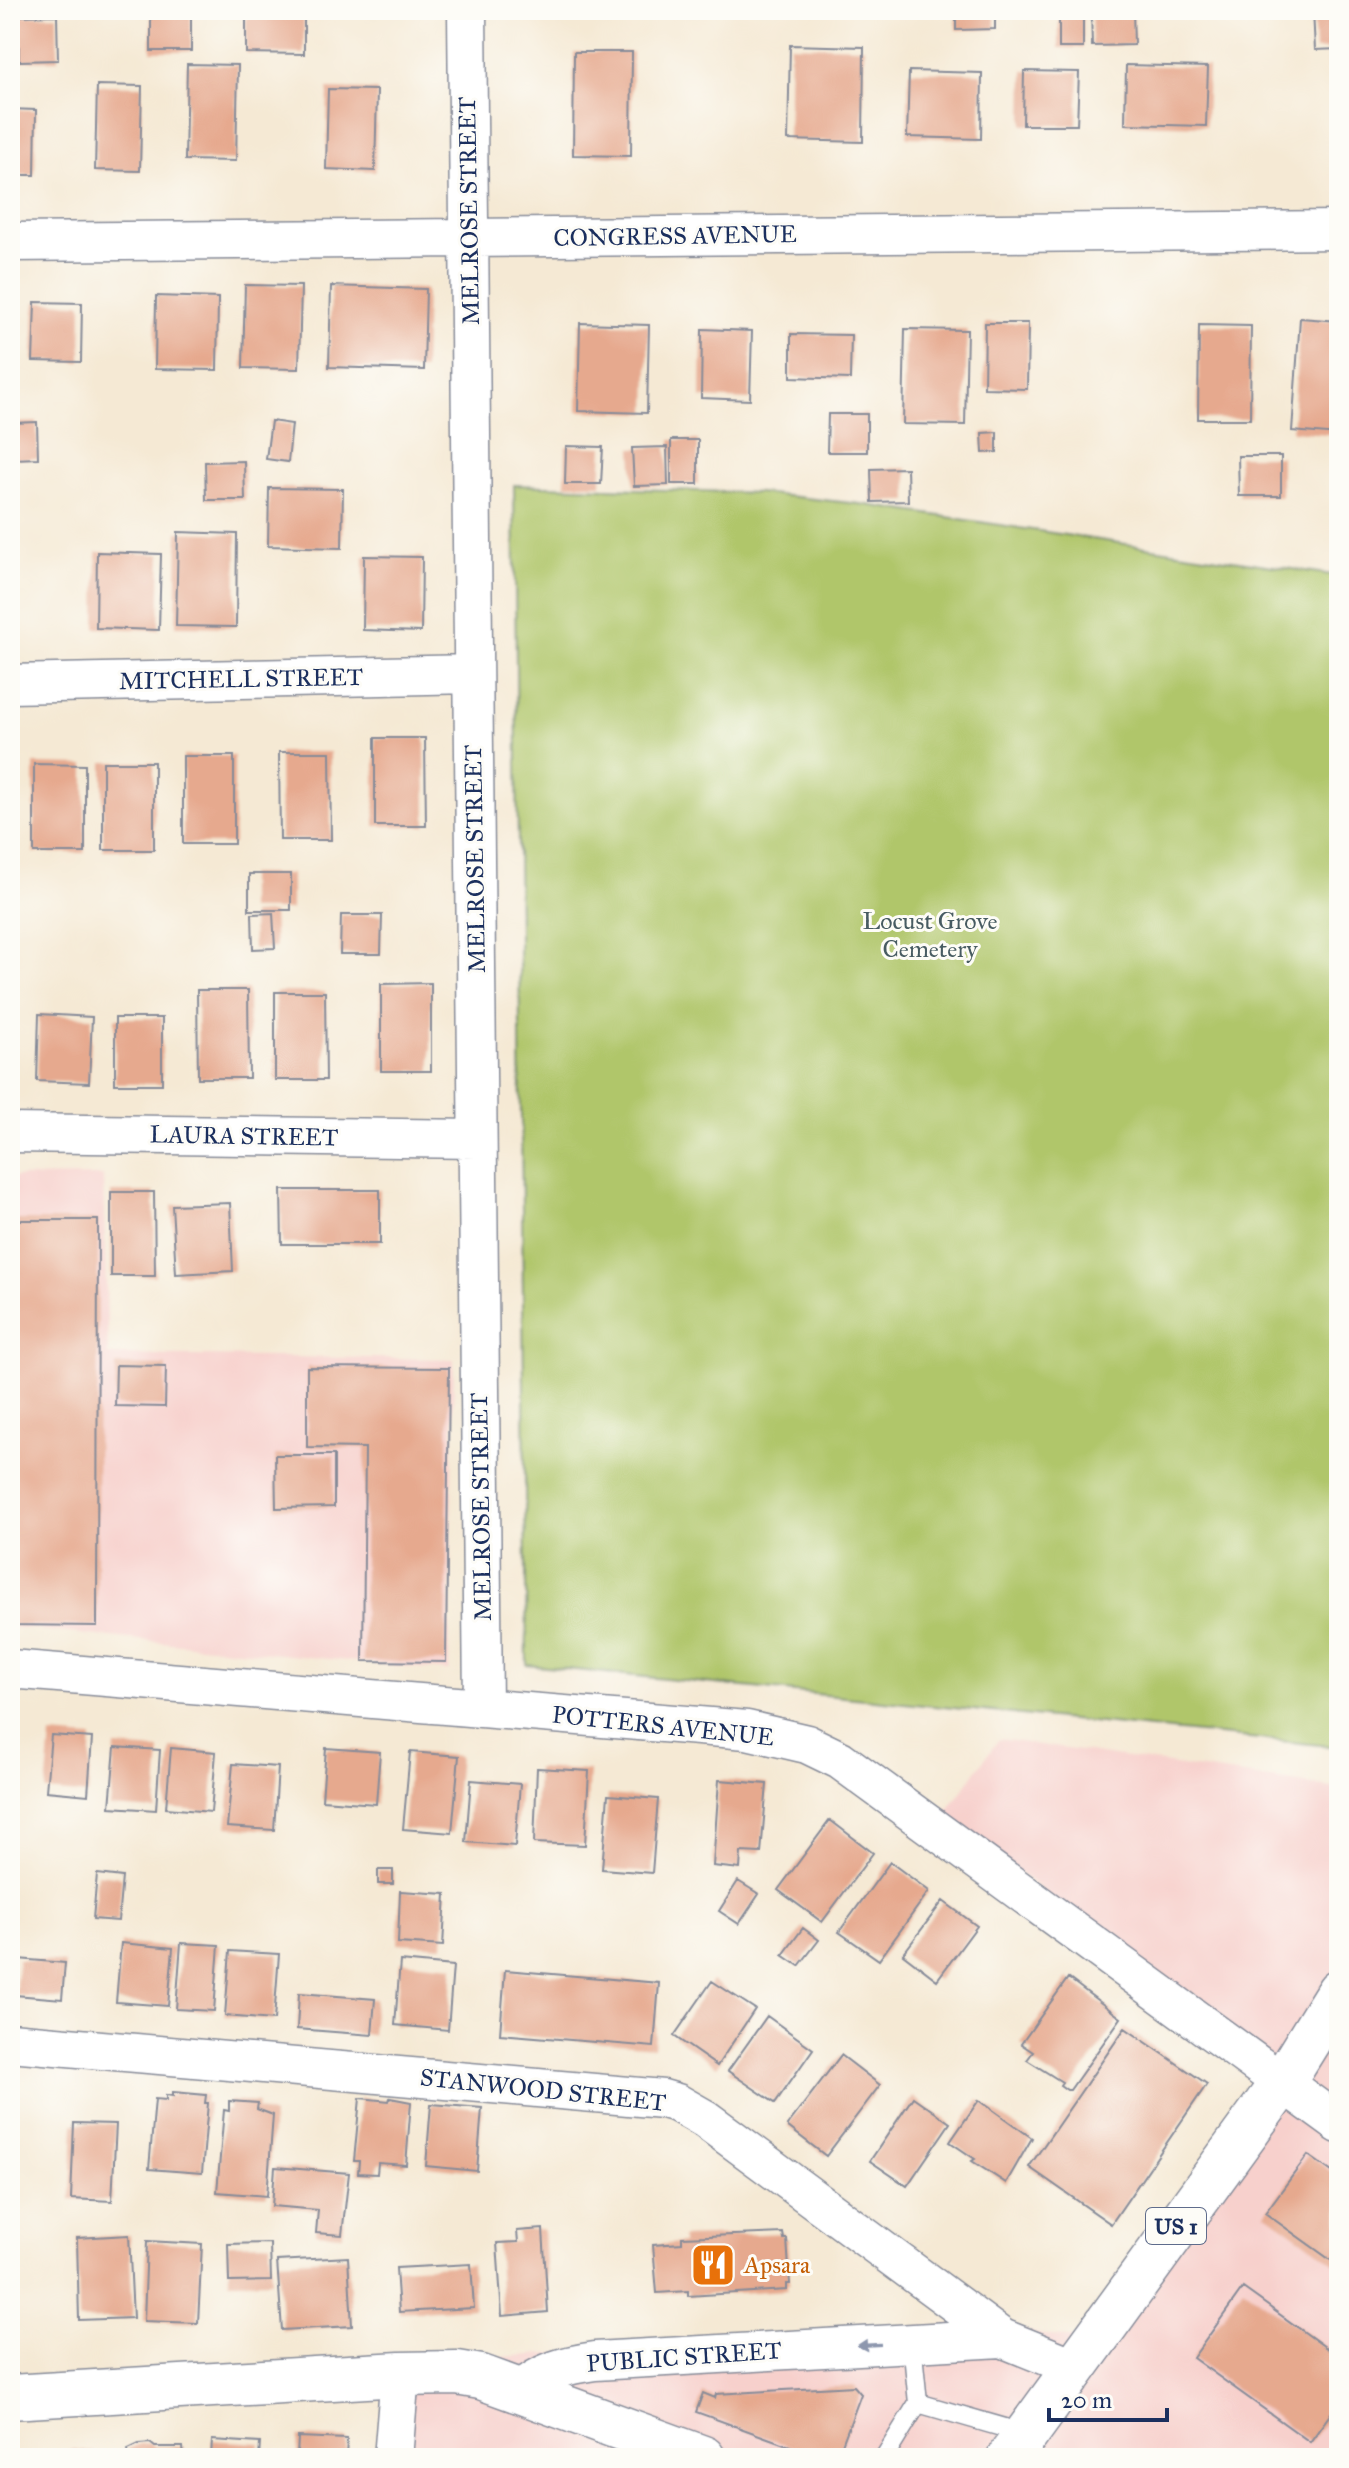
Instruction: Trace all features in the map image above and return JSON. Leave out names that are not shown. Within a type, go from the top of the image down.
[{"type":"main road","name":"US 1","points":[[1018,2446],[1282,2083],[1339,1991]]},
{"type":"main road","points":[[10,2397],[457,2373],[481,2377],[703,2458]]},
{"type":"street","name":"MELROSE STREET","points":[[467,10],[483,1708]]},
{"type":"street","name":"CONGRESS AVENUE","points":[[10,242],[1339,230]]},
{"type":"street","name":"MITCHELL STREET","points":[[10,684],[473,674]]},
{"type":"street","name":"LAURA STREET","points":[[10,1133],[477,1139]]},
{"type":"street","name":"POTTERS AVENUE","points":[[10,1669],[747,1730],[807,1744],[840,1760],[1339,2124]]},
{"type":"street","name":"STANWOOD STREET","points":[[10,2042],[663,2099],[705,2119],[1002,2338]]},
{"type":"street","name":"PUBLIC STREET","points":[[520,2391],[534,2379],[551,2371],[595,2361],[1002,2338],[1074,2367]]},
{"type":"street","points":[[393,2458],[400,2374]]},
{"type":"lane","points":[[884,2458],[918,2403],[912,2343]]},
{"type":"lane","points":[[918,2403],[1018,2446]]},
{"type":"shaded area","points":[[103,1176],[108,1355],[454,1359],[449,1671],[10,1627],[10,1177]]},
{"type":"shaded area","points":[[999,1739],[1339,1789],[1339,2458],[384,2458],[390,2365],[966,2324],[1076,2339],[1273,2073],[945,1814]]},
{"type":"green space","name":"Locust Grove Cemetery","points":[[514,485],[759,493],[860,504],[1339,576],[1339,1747],[527,1665]]},
{"type":"building","points":[[956,10],[995,10],[995,29],[956,30]]},
{"type":"building","points":[[1059,10],[1083,10],[1083,48],[1059,48]]},
{"type":"building","points":[[1091,10],[1133,10],[1134,45],[1092,46]]},
{"type":"building","points":[[1313,10],[1339,10],[1339,49],[1315,50]]},
{"type":"building","points":[[151,14],[191,14],[191,51],[151,51]]},
{"type":"building","points":[[57,15],[58,60],[19,61],[19,16]]},
{"type":"building","points":[[246,17],[304,17],[304,54],[246,53]]},
{"type":"building","points":[[790,45],[864,47],[863,142],[788,140]]},
{"type":"building","points":[[574,52],[632,52],[631,156],[573,155]]},
{"type":"building","points":[[187,64],[238,65],[236,161],[185,160]]},
{"type":"building","points":[[1126,65],[1208,67],[1206,126],[1125,124]]},
{"type":"building","points":[[909,71],[982,73],[981,139],[907,137]]},
{"type":"building","points":[[1024,71],[1079,72],[1077,125],[1023,125]]},
{"type":"building","points":[[97,85],[142,86],[140,171],[95,170]]},
{"type":"building","points":[[328,89],[377,90],[375,171],[326,169]]},
{"type":"building","points":[[10,109],[36,110],[35,175],[10,175]]},
{"type":"building","points":[[245,285],[301,286],[299,369],[243,368]]},
{"type":"building","points":[[331,286],[426,289],[424,370],[329,367]]},
{"type":"building","points":[[156,296],[218,298],[217,370],[155,369]]},
{"type":"building","points":[[35,302],[82,303],[81,362],[33,361]]},
{"type":"building","points":[[1300,318],[1339,321],[1339,435],[1292,431]]},
{"type":"building","points":[[580,323],[649,325],[647,413],[578,411]]},
{"type":"building","points":[[985,323],[1028,323],[1027,389],[984,388]]},
{"type":"building","points":[[1199,325],[1251,326],[1250,419],[1198,419]]},
{"type":"building","points":[[702,329],[752,331],[750,400],[701,398]]},
{"type":"building","points":[[905,329],[967,330],[965,425],[903,424]]},
{"type":"building","points":[[791,334],[851,335],[850,379],[791,377]]},
{"type":"building","points":[[828,414],[867,414],[867,452],[827,452]]},
{"type":"building","points":[[271,421],[292,424],[288,462],[266,459]]},
{"type":"building","points":[[37,422],[38,458],[14,459],[13,423]]},
{"type":"building","points":[[997,432],[997,452],[983,453],[982,433]]},
{"type":"building","points":[[671,440],[698,440],[698,484],[671,484]]},
{"type":"building","points":[[566,446],[603,447],[601,484],[565,484]]},
{"type":"building","points":[[667,447],[668,485],[634,486],[632,448]]},
{"type":"building","points":[[1238,456],[1281,456],[1281,496],[1239,496]]},
{"type":"building","points":[[244,461],[245,500],[206,500],[205,462]]},
{"type":"building","points":[[907,468],[908,501],[872,502],[871,469]]},
{"type":"building","points":[[1334,480],[1339,480],[1339,518],[1334,518]]},
{"type":"building","points":[[269,488],[343,489],[342,548],[268,546]]},
{"type":"building","points":[[178,532],[237,534],[236,627],[176,626]]},
{"type":"building","points":[[97,552],[161,554],[159,630],[96,628]]},
{"type":"building","points":[[364,556],[422,557],[421,632],[363,630]]},
{"type":"building","points":[[375,738],[425,738],[426,826],[375,826]]},
{"type":"building","points":[[279,752],[330,752],[331,840],[280,840]]},
{"type":"building","points":[[183,756],[234,756],[234,844],[183,844]]},
{"type":"building","points":[[103,762],[154,762],[154,850],[103,850]]},
{"type":"building","points":[[34,764],[85,765],[85,853],[34,853]]},
{"type":"building","points":[[249,874],[291,874],[291,910],[249,910]]},
{"type":"building","points":[[273,913],[275,948],[253,949],[252,914]]},
{"type":"building","points":[[341,915],[382,915],[381,954],[340,954]]},
{"type":"building","points":[[431,983],[431,1071],[381,1071],[381,984]]},
{"type":"building","points":[[197,990],[248,990],[249,1078],[198,1078]]},
{"type":"building","points":[[275,992],[325,992],[326,1080],[275,1080]]},
{"type":"building","points":[[39,1014],[92,1017],[89,1083],[37,1081]]},
{"type":"building","points":[[115,1018],[162,1018],[162,1084],[115,1084]]},
{"type":"building","points":[[281,1190],[380,1190],[380,1244],[282,1244]]},
{"type":"building","points":[[111,1192],[154,1192],[155,1276],[111,1276]]},
{"type":"building","points":[[230,1203],[233,1271],[176,1274],[172,1205]]},
{"type":"building","points":[[10,1220],[98,1220],[97,1626],[10,1625]]},
{"type":"building","points":[[116,1365],[166,1366],[165,1407],[115,1406]]},
{"type":"building","points":[[307,1367],[449,1368],[446,1662],[363,1661],[365,1448],[307,1447]]},
{"type":"building","points":[[275,1455],[334,1455],[334,1507],[276,1508]]},
{"type":"building","points":[[51,1735],[92,1738],[88,1795],[46,1791]]},
{"type":"building","points":[[115,1747],[160,1750],[156,1810],[110,1807]]},
{"type":"building","points":[[171,1748],[216,1752],[211,1812],[166,1808]]},
{"type":"building","points":[[326,1748],[380,1752],[376,1804],[322,1800]]},
{"type":"building","points":[[410,1752],[459,1756],[452,1833],[403,1829]]},
{"type":"building","points":[[233,1764],[278,1767],[274,1830],[227,1827]]},
{"type":"building","points":[[537,1768],[589,1771],[585,1845],[534,1843]]},
{"type":"building","points":[[471,1780],[520,1784],[515,1846],[466,1842]]},
{"type":"building","points":[[719,1780],[767,1784],[761,1853],[741,1852],[740,1869],[713,1866]]},
{"type":"building","points":[[608,1795],[658,1799],[652,1873],[602,1869]]},
{"type":"building","points":[[830,1820],[873,1853],[822,1922],[778,1890]]},
{"type":"building","points":[[890,1862],[929,1891],[879,1960],[839,1932]]},
{"type":"building","points":[[378,1870],[393,1870],[393,1884],[378,1884]]},
{"type":"building","points":[[97,1874],[122,1877],[118,1921],[93,1919]]},
{"type":"building","points":[[738,1881],[759,1894],[739,1924],[719,1911]]},
{"type":"building","points":[[400,1891],[446,1894],[443,1946],[398,1943]]},
{"type":"building","points":[[943,1901],[977,1926],[937,1980],[903,1954]]},
{"type":"building","points":[[803,1928],[819,1940],[799,1966],[783,1955]]},
{"type":"building","points":[[121,1943],[173,1948],[168,2006],[116,2002]]},
{"type":"building","points":[[181,1943],[219,1945],[214,2011],[176,2009]]},
{"type":"building","points":[[230,1951],[279,1954],[274,2020],[225,2016]]},
{"type":"building","points":[[18,1959],[65,1963],[62,1999],[15,1995]]},
{"type":"building","points":[[400,1961],[453,1966],[448,2030],[395,2025]]},
{"type":"building","points":[[505,1970],[659,1983],[654,2047],[500,2034]]},
{"type":"building","points":[[1068,1978],[1121,2018],[1070,2090],[1027,2060],[1033,2052],[1021,2044]]},
{"type":"building","points":[[712,1981],[755,2009],[717,2066],[674,2036]]},
{"type":"building","points":[[299,1993],[375,1999],[372,2035],[297,2029]]},
{"type":"building","points":[[767,2016],[813,2049],[775,2103],[728,2071]]},
{"type":"building","points":[[1125,2028],[1207,2084],[1111,2224],[1029,2167]]},
{"type":"building","points":[[841,2055],[880,2085],[826,2156],[787,2126]]},
{"type":"building","points":[[173,2092],[206,2095],[205,2103],[208,2103],[202,2173],[149,2169],[155,2099],[166,2100],[166,2095],[173,2096]]},
{"type":"building","points":[[913,2097],[950,2123],[907,2186],[870,2161]]},
{"type":"building","points":[[360,2098],[411,2102],[406,2165],[378,2163],[377,2174],[358,2173],[359,2161],[354,2161]]},
{"type":"building","points":[[979,2100],[1032,2138],[1006,2183],[950,2142]]},
{"type":"building","points":[[229,2101],[258,2103],[257,2109],[273,2115],[267,2196],[217,2192],[224,2110],[229,2111]]},
{"type":"building","points":[[431,2104],[482,2108],[477,2171],[426,2166]]},
{"type":"building","points":[[74,2123],[116,2124],[112,2201],[71,2199]]},
{"type":"building","points":[[1308,2155],[1339,2177],[1339,2266],[1265,2213]]},
{"type":"building","points":[[275,2167],[349,2173],[342,2235],[316,2233],[318,2210],[272,2206]]},
{"type":"building","points":[[543,2229],[548,2312],[502,2316],[497,2243],[518,2242],[517,2231]]},
{"type":"building","points":[[783,2233],[784,2239],[787,2239],[790,2284],[787,2284],[787,2290],[688,2296],[688,2291],[657,2293],[653,2245],[682,2243],[682,2237]]},
{"type":"building","points":[[129,2235],[133,2318],[79,2320],[77,2238]]},
{"type":"building","points":[[147,2241],[202,2244],[198,2323],[144,2321]]},
{"type":"building","points":[[270,2243],[271,2281],[229,2282],[228,2244]]},
{"type":"building","points":[[348,2257],[352,2326],[282,2330],[277,2261]]},
{"type":"building","points":[[471,2264],[474,2308],[399,2312],[396,2268]]},
{"type":"building","points":[[1243,2288],[1339,2357],[1339,2402],[1310,2442],[1193,2358]]},
{"type":"building","points":[[854,2386],[861,2394],[837,2458],[823,2458],[696,2412],[703,2393],[715,2398],[716,2394]]},
{"type":"building","points":[[298,2437],[347,2439],[346,2458],[297,2458]]},
{"type":"building","points":[[212,2440],[260,2443],[259,2458],[211,2458]]},
{"type":"building","points":[[150,2443],[155,2447],[183,2447],[184,2458],[129,2458],[128,2449]]},
{"type":"building","points":[[72,2449],[93,2452],[93,2458],[39,2458],[39,2454],[66,2454]]},
{"type":"place","name":"Apsara","points":[[713,2265]]}]
